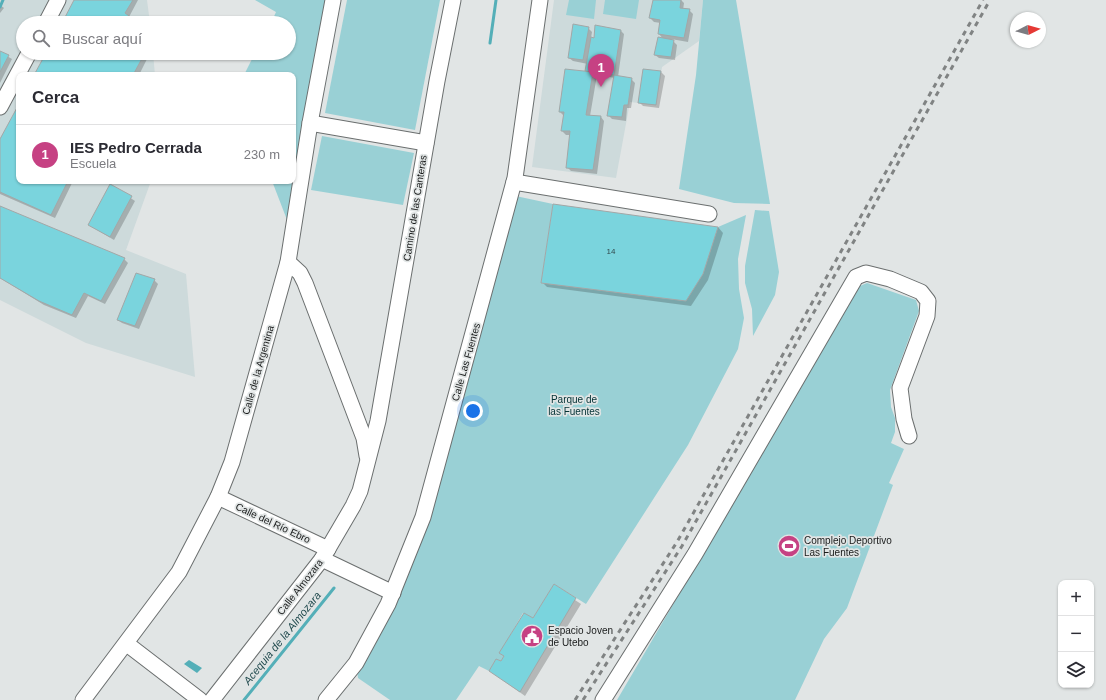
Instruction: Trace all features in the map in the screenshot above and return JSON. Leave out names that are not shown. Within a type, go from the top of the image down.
[{"type":"street","points":[[50,16],[58,0]]},
{"type":"street","name":"Calle de la Argentina","points":[[83,700],[127,644],[180,572],[218,497],[232,462],[288,262],[310,123],[333,0]]},
{"type":"street","name":"Camino de las Canteras","points":[[367,462],[377,422],[426,143],[453,0]]},
{"type":"street","name":"Calle Las Fuentes","points":[[326,700],[356,663],[393,594],[423,517],[514,182],[540,0]]},
{"type":"street","points":[[19,72],[25,60]]},
{"type":"street","points":[[0,107],[16,77]]},
{"type":"street","points":[[310,123],[426,143]]},
{"type":"street","points":[[514,182],[709,214]]},
{"type":"street","points":[[288,262],[300,273],[305,283],[358,423],[367,462]]},
{"type":"street","points":[[604,700],[694,554],[856,277],[866,273],[890,279],[920,292],[928,301],[927,316],[900,388],[904,419],[909,436]]},
{"type":"street","points":[[358,423],[369,420],[377,422]]},
{"type":"street","name":"Calle Almozara","points":[[212,700],[325,554],[353,506],[364,477],[367,462]]},
{"type":"street","name":"Calle del Río Ebro","points":[[218,497],[325,554],[393,594]]},
{"type":"street","points":[[127,644],[200,700]]},
{"type":"shaded area","points":[[0,0],[147,0],[149,16],[16,16],[16,60],[154,60],[155,72],[16,72],[16,184],[150,184],[126,250],[186,274],[195,377],[86,343],[0,300]]},
{"type":"shaded area","points":[[554,0],[703,0],[699,41],[662,67],[656,105],[630,102],[616,178],[532,167]]},
{"type":"shaded area","points":[[189,660],[202,668],[197,673],[184,664]]},
{"type":"green space","points":[[255,0],[329,0],[289,225],[273,184],[296,184],[296,72],[246,72],[252,60],[296,60],[296,16],[274,16],[276,12]]},
{"type":"green space","points":[[347,0],[440,0],[415,130],[325,113]]},
{"type":"green space","points":[[569,0],[596,0],[594,19],[566,15]]},
{"type":"green space","points":[[605,0],[639,0],[636,19],[603,14]]},
{"type":"green space","points":[[703,0],[736,0],[770,204],[734,203],[679,189],[696,75]]},
{"type":"green space","points":[[322,136],[414,153],[403,205],[311,190]]},
{"type":"green space","name":"Parque de las Fuentes","points":[[511,195],[553,204],[541,283],[685,301],[703,274],[718,227],[746,215],[738,259],[739,289],[744,318],[738,349],[688,445],[586,604],[554,584],[533,618],[523,613],[500,653],[504,656],[501,661],[496,659],[489,671],[479,666],[456,700],[390,700],[358,678],[356,663],[397,584]]},
{"type":"green space","points":[[755,210],[769,211],[779,272],[775,295],[753,336],[752,309],[745,283],[745,266]]},
{"type":"green space","name":"Complejo Deportivo Las Fuentes","points":[[867,283],[916,300],[919,311],[890,390],[891,407],[895,418],[895,432],[891,443],[904,449],[889,483],[893,485],[847,608],[824,639],[795,700],[617,700],[860,286]]},
{"type":"building","points":[[74,0],[133,0],[125,13],[129,16],[66,16]]},
{"type":"building","points":[[653,0],[681,0],[680,8],[690,9],[684,38],[658,34],[660,20],[649,18]]},
{"type":"building","points":[[573,24],[589,27],[583,60],[568,58]]},
{"type":"building","points":[[595,25],[621,30],[614,75],[585,71],[591,37],[594,38]]},
{"type":"building","points":[[658,37],[674,40],[671,57],[654,55]]},
{"type":"building","points":[[0,51],[9,55],[0,72]]},
{"type":"building","points":[[42,60],[141,60],[135,72],[36,72]]},
{"type":"building","points":[[565,69],[593,72],[586,115],[601,116],[593,170],[566,168],[570,131],[561,131],[564,112],[559,112]]},
{"type":"building","points":[[643,69],[661,71],[656,105],[638,103]]},
{"type":"building","points":[[614,75],[632,78],[628,105],[624,105],[622,117],[607,116]]},
{"type":"building","points":[[16,110],[16,184],[66,184],[51,215],[0,192],[0,139]]},
{"type":"building","points":[[110,184],[132,196],[110,237],[88,225]]},
{"type":"building","points":[[553,204],[718,227],[703,274],[686,301],[541,283]]},
{"type":"building","points":[[0,206],[125,258],[101,301],[84,293],[72,315],[39,301],[0,278]]},
{"type":"building","points":[[136,273],[155,279],[135,326],[117,320]]},
{"type":"building","name":"Espacio Joven de Utebo","points":[[554,584],[576,598],[520,692],[489,671],[496,659],[501,661],[504,656],[499,653],[524,613],[533,618]]},
{"type":"waterway","points":[[0,7],[3,0]]},
{"type":"waterway","name":"Acequia de la Almozara","points":[[490,43],[496,0]]},
{"type":"waterway","name":"Acequia de la Almozara","points":[[244,700],[334,588]]},
{"type":"railway","points":[[575,700],[677,542],[983,0]]},
{"type":"railway","points":[[583,700],[682,546],[990,0]]},
{"type":"place","name":"IES Pedro Cerrada","points":[[601,87]]},
{"type":"place","name":"Complejo Deportivo Las Fuentes","points":[[789,546]]},
{"type":"place","name":"Espacio Joven de Utebo","points":[[532,636]]}]
